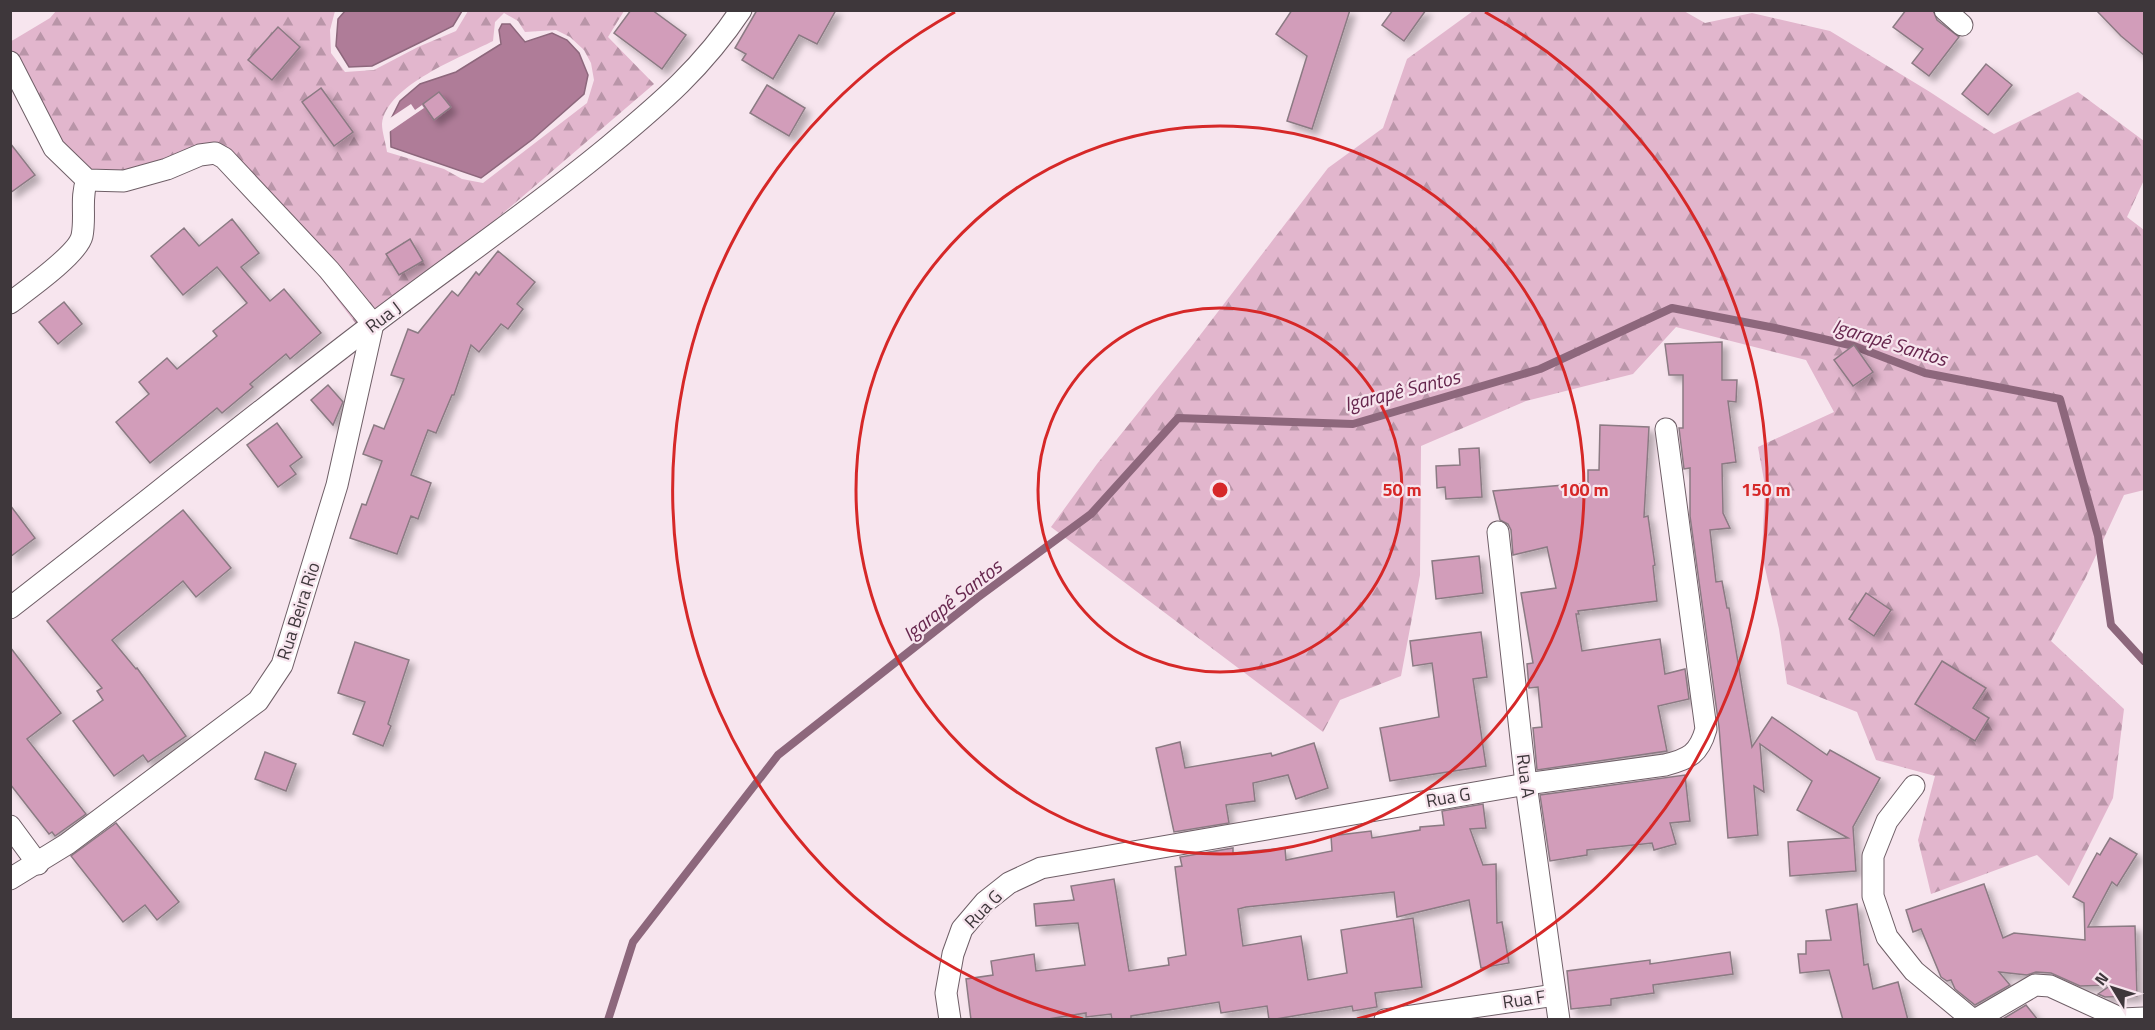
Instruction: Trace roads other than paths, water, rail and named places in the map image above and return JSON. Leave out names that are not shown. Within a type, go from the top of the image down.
[{"type":"street","name":"Rua J","points":[[10,608],[373,324],[573,176],[691,74],[711,53],[741,10]]},
{"type":"street","points":[[1945,10],[1962,25]]},
{"type":"street","points":[[10,62],[54,148],[87,180],[124,181],[167,169],[200,155],[215,153],[224,158],[329,270],[373,324]]},
{"type":"street","points":[[10,303],[72,253],[82,239],[85,217],[84,188],[87,180]]},
{"type":"street","name":"Rua Beira Rio","points":[[10,879],[38,864],[67,844],[258,701],[282,665],[337,485],[373,324]]},
{"type":"street","name":"Rua G","points":[[950,1020],[946,993],[953,954],[962,929],[985,902],[1009,883],[1041,868],[1526,784],[1665,765],[1683,760],[1696,751],[1707,729],[1666,429]]},
{"type":"street","name":"Rua A","points":[[1497,532],[1526,784],[1559,1020]]},
{"type":"street","points":[[1914,786],[1887,821],[1873,856],[1873,896],[1887,937],[1914,971],[1974,1020],[2035,985],[2050,986],[2122,1019],[2145,1018]]},
{"type":"street","points":[[10,826],[38,864]]},
{"type":"street","name":"Rua F","points":[[1385,1020],[1556,994]]},
{"type":"waterway","name":"Igarapê Santos","points":[[608,1020],[633,942],[778,755],[977,598],[1091,514],[1178,418],[1353,424],[1540,369],[1672,308],[1854,346],[1925,373],[2060,399],[2098,536],[2111,625],[2144,661]]}]
